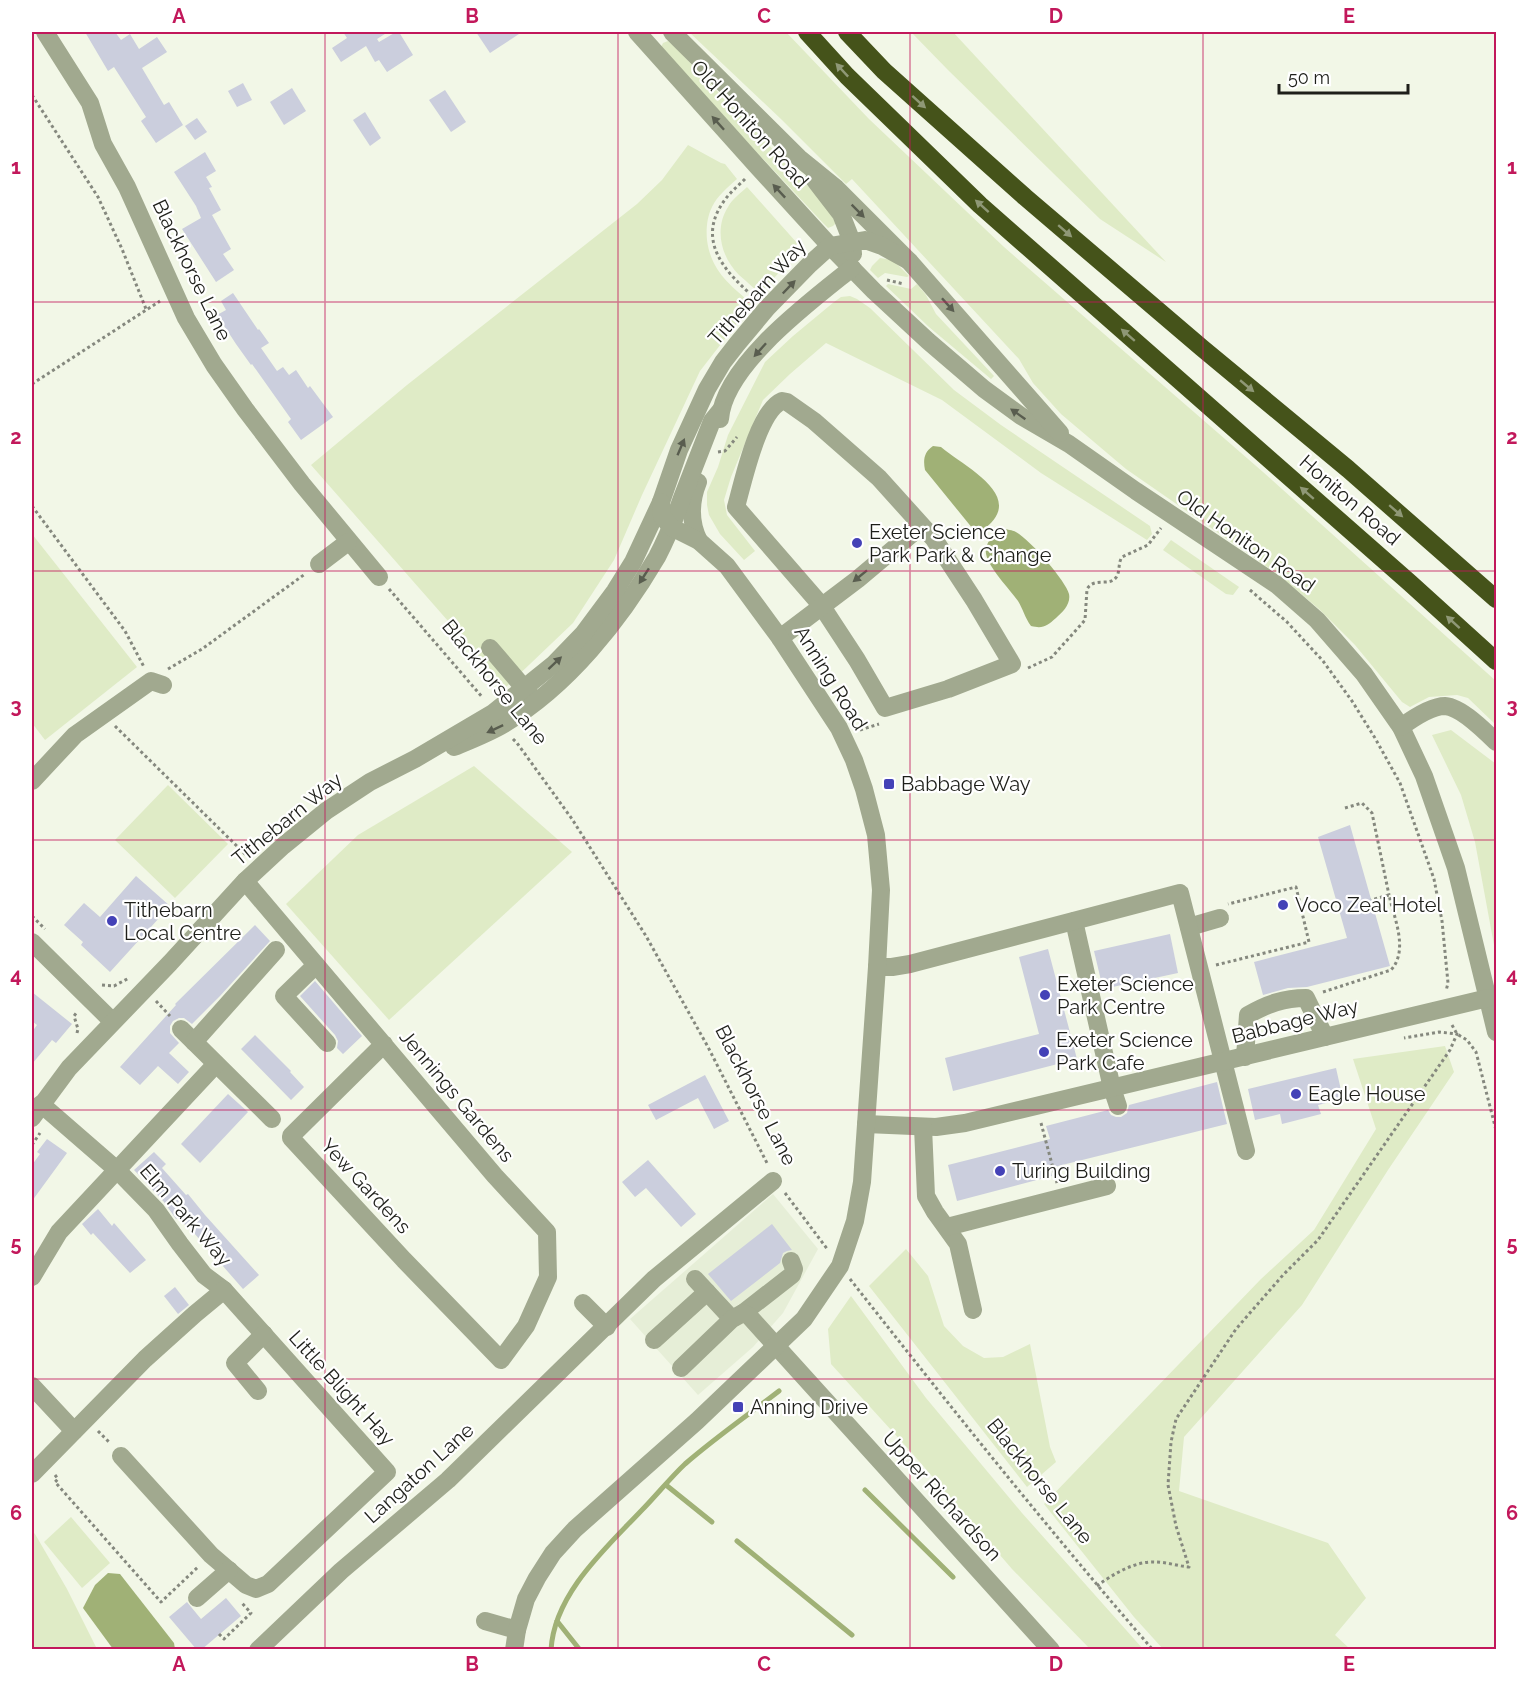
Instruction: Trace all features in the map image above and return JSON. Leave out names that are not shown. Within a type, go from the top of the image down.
[{"type":"highway","name":"Honiton Road","points":[[807,32],[847,75],[981,205],[1497,661]]},
{"type":"highway","name":"Honiton Road","points":[[847,32],[884,71],[1016,189],[1497,599]]},
{"type":"street","name":"Blackhorse Lane","points":[[45,32],[90,103],[103,144],[127,186],[186,318],[214,365],[244,409],[379,578]]},
{"type":"street","name":"Old Honiton Road","points":[[637,32],[831,246],[874,291],[928,341],[1021,416],[1069,444],[1277,585],[1317,620],[1364,674],[1401,727],[1424,776],[1456,868],[1497,1032]]},
{"type":"street","name":"Old Honiton Road","points":[[672,32],[799,158],[836,188],[914,268],[1069,444]]},
{"type":"street","name":"Old Honiton Road","points":[[799,158],[841,214],[852,242],[854,258],[852,268]]},
{"type":"street","name":"Old Honiton Road","points":[[831,246],[865,240],[882,246],[914,268]]},
{"type":"street","name":"Tithebarn Way","points":[[530,695],[554,664],[583,634],[633,562],[661,502],[679,450],[723,362],[767,308],[831,246]]},
{"type":"street","name":"Tithebarn Way","points":[[699,542],[692,519],[694,491],[720,425],[725,398],[742,371],[763,346],[785,324],[852,268]]},
{"type":"street","points":[[787,402],[814,421],[879,478],[921,526],[934,539],[1012,664],[885,708],[821,605],[736,507],[754,445],[766,418],[776,403],[787,402]]},
{"type":"street","name":"Tithebarn Way","points":[[36,1111],[69,1068],[170,963],[245,880],[282,846],[326,811],[370,782],[415,759],[442,753],[497,719],[530,695],[565,677],[588,654],[611,625],[657,556],[671,527],[712,421],[721,410]]},
{"type":"street","points":[[661,502],[662,516],[671,527]]},
{"type":"street","points":[[780,638],[858,579],[921,526]]},
{"type":"street","name":"Tithebarn Way","points":[[633,562],[658,532],[671,527]]},
{"type":"street","name":"Anning Road","points":[[671,527],[699,542],[727,566],[780,638],[839,728],[854,760],[876,834],[881,890],[877,967]]},
{"type":"street","points":[[315,566],[348,542]]},
{"type":"street","points":[[490,648],[530,695]]},
{"type":"street","points":[[32,781],[75,735],[103,714],[157,683]]},
{"type":"street","points":[[1401,727],[1426,711],[1445,706],[1460,712],[1497,742]]},
{"type":"street","name":"Jennings Gardens","points":[[245,880],[495,1176],[547,1232],[548,1277],[526,1326],[501,1359]]},
{"type":"street","points":[[514,1650],[526,1599],[553,1553],[575,1529],[676,1440],[804,1319],[840,1266],[855,1221],[873,1124],[877,967],[910,964],[1180,893],[1246,1151]]},
{"type":"street","points":[[1189,927],[1219,912]]},
{"type":"street","points":[[1074,921],[1118,1106]]},
{"type":"street","points":[[32,942],[112,1022]]},
{"type":"street","points":[[194,1042],[276,950]]},
{"type":"street","points":[[316,965],[284,996],[327,1043]]},
{"type":"street","points":[[1245,1057],[1248,1015],[1265,1005],[1291,998],[1306,998],[1325,1037]]},
{"type":"street","name":"Babbage Way","points":[[873,1124],[936,1127],[965,1123],[1488,998]]},
{"type":"street","points":[[182,1029],[272,1119]]},
{"type":"street","name":"Yew Gardens","points":[[384,1044],[291,1138],[404,1260],[501,1359]]},
{"type":"street","points":[[32,1277],[59,1232],[216,1064]]},
{"type":"street","name":"Elm Park Way","points":[[36,1111],[117,1170],[156,1210],[204,1275],[224,1290],[146,1359],[38,1468]]},
{"type":"street","points":[[923,1127],[926,1196],[957,1244],[974,1310]]},
{"type":"street","name":"Langaton Lane","points":[[258,1650],[341,1571],[448,1480],[654,1279],[774,1181]]},
{"type":"street","points":[[947,1227],[1107,1186]]},
{"type":"street","points":[[681,1368],[792,1275],[794,1269],[791,1261]]},
{"type":"street","name":"Upper Richardson","points":[[654,1340],[701,1286],[743,1318],[776,1347],[1051,1650]]},
{"type":"street","name":"Little Blight Hay","points":[[224,1290],[387,1472],[268,1584],[256,1589],[225,1574]]},
{"type":"street","points":[[583,1303],[607,1327]]},
{"type":"street","name":"Little Blight Hay","points":[[258,1391],[234,1363],[264,1334]]},
{"type":"street","points":[[32,1386],[81,1425]]},
{"type":"street","points":[[121,1456],[211,1555],[225,1574],[197,1598]]},
{"type":"street","points":[[485,1621],[517,1630]]},
{"type":"path","points":[[32,95],[98,197],[146,309],[32,384]]},
{"type":"path","points":[[748,176],[723,202],[718,211],[713,232],[715,250],[724,267],[760,302]]},
{"type":"path","points":[[874,291],[886,280],[909,285],[914,268]]},
{"type":"path","points":[[32,506],[125,631],[157,683],[177,663],[202,649],[315,566]]},
{"type":"path","points":[[1161,528],[1169,534]]},
{"type":"path","name":"Blackhorse Lane","points":[[379,578],[485,699],[508,735],[517,743],[572,819],[646,936],[713,1058],[774,1181],[1007,1477],[1153,1650]]},
{"type":"path","points":[[1247,587],[1287,622],[1323,661],[1370,729],[1400,783],[1434,879],[1440,910],[1448,983],[1442,1009],[1457,1034],[1467,1040],[1476,1052],[1497,1130]]},
{"type":"path","points":[[103,714],[250,859]]},
{"type":"path","points":[[1306,998],[1391,970],[1397,963],[1400,937],[1372,813],[1362,803],[1346,808]]},
{"type":"path","points":[[1200,969],[1309,942],[1296,887],[1219,912]]},
{"type":"path","points":[[1371,900],[1389,895]]},
{"type":"path","points":[[155,1000],[182,1029]]},
{"type":"path","points":[[1097,1586],[1109,1577],[1134,1565],[1154,1562],[1189,1567],[1176,1526],[1168,1485],[1171,1442],[1176,1419],[1236,1329],[1283,1275],[1318,1240],[1450,1050],[1457,1034]]},
{"type":"path","points":[[1036,1107],[1061,1198]]},
{"type":"path","points":[[81,1425],[121,1456]]},
{"type":"path","points":[[38,1468],[58,1479],[55,1482],[161,1602],[211,1555]]},
{"type":"path","points":[[219,1634],[224,1639],[250,1613],[225,1574]]},
{"type":"shaded area","points":[[689,32],[786,32],[869,119],[1004,247],[1263,472],[1496,681],[1496,725],[1468,698],[1457,695],[1429,697],[1410,707],[1402,702],[1355,645],[1319,609],[1276,573],[1126,469],[1061,414],[1033,383],[1019,359],[852,179],[846,184]]},
{"type":"shaded area","points":[[911,32],[953,32],[1166,262],[1100,219]]},
{"type":"shaded area","points":[[668,41],[825,204],[836,223],[833,226],[828,228],[823,223],[663,52],[661,47]]},
{"type":"shaded area","points":[[688,145],[725,164],[737,179],[720,195],[712,207],[707,223],[707,240],[717,269],[729,284],[752,304],[700,371],[614,560],[573,623],[506,687],[311,465],[407,385],[637,204],[662,180]]},
{"type":"shaded area","points":[[747,187],[797,243],[790,260],[760,294],[733,268],[722,243],[721,224],[728,207]]},
{"type":"shaded area","points":[[880,258],[893,260],[909,276],[885,273],[878,278],[870,270]]},
{"type":"shaded area","points":[[888,284],[911,289],[917,284],[936,314],[994,376],[991,379],[929,327],[886,286]]},
{"type":"shaded area","points":[[850,296],[870,308],[954,390],[1001,425],[1150,526],[1152,534],[1147,540],[1041,473],[942,400],[826,343],[763,400],[731,477],[724,500],[727,515],[755,551],[744,560],[720,534],[709,515],[707,505],[707,492],[728,435],[765,362],[834,302],[841,297]]},
{"type":"shaded area","points":[[933,446],[941,447],[978,474],[997,496],[999,507],[994,519],[980,532],[973,529],[925,470],[925,456]]},
{"type":"shaded area","points":[[1005,529],[1014,531],[1037,550],[1054,570],[1069,594],[1069,601],[1064,610],[1045,626],[1031,626],[1018,601],[998,576],[986,555],[990,539]]},
{"type":"shaded area","points":[[32,534],[137,667],[45,740],[32,723]]},
{"type":"shaded area","points":[[1171,540],[1239,587],[1233,595],[1226,594],[1163,550]]},
{"type":"shaded area","points":[[1451,730],[1496,764],[1496,956],[1475,842],[1461,795],[1432,735]]},
{"type":"shaded area","points":[[474,766],[572,852],[389,1020],[286,904],[358,835]]},
{"type":"shaded area","points":[[168,785],[228,844],[175,898],[115,840]]},
{"type":"shaded area","points":[[1445,1046],[1454,1072],[1302,1305],[1184,1437],[1179,1491],[1328,1543],[1366,1598],[1335,1635],[1350,1649],[1163,1649],[1134,1617],[1044,1504],[1261,1279],[1314,1230],[1376,1129],[1353,1059]]},
{"type":"shaded area","points":[[773,1194],[818,1249],[783,1313],[753,1347],[698,1395],[630,1319]]},
{"type":"shaded area","points":[[906,1249],[928,1276],[944,1326],[963,1346],[984,1358],[1003,1357],[1030,1344],[1050,1447],[1056,1462],[1027,1487],[869,1286]]},
{"type":"shaded area","points":[[851,1296],[926,1398],[1022,1513],[1143,1649],[1090,1649],[1012,1569],[912,1453],[831,1364],[828,1329]]},
{"type":"shaded area","points":[[71,1517],[110,1563],[82,1588],[44,1542]]},
{"type":"shaded area","points":[[32,1531],[67,1589],[97,1649],[34,1649],[32,1646]]},
{"type":"shaded area","points":[[108,1573],[120,1574],[174,1643],[175,1649],[113,1649],[83,1608],[95,1585]]},
{"type":"building","points":[[85,32],[115,32],[121,40],[130,34],[139,49],[157,37],[167,52],[142,68],[164,105],[169,102],[183,125],[156,143],[141,121],[146,117],[114,67],[108,71]]},
{"type":"building","points":[[343,32],[388,32],[377,39],[379,42],[399,32],[413,55],[387,72],[379,60],[375,62],[366,46],[341,62],[332,48],[347,38]]},
{"type":"building","points":[[476,32],[522,32],[490,53]]},
{"type":"building","points":[[243,83],[252,100],[237,107],[228,91]]},
{"type":"building","points":[[292,88],[306,111],[284,125],[270,102]]},
{"type":"building","points":[[445,90],[466,122],[451,132],[429,100]]},
{"type":"building","points":[[365,112],[381,138],[370,146],[353,120]]},
{"type":"building","points":[[197,118],[207,132],[195,140],[185,126]]},
{"type":"building","points":[[205,152],[216,171],[206,177],[212,187],[209,188],[221,210],[212,215],[231,249],[223,254],[234,270],[216,282],[182,229],[201,218],[174,172]]},
{"type":"building","points":[[233,293],[269,343],[261,348],[277,371],[283,367],[289,375],[296,370],[333,417],[301,440],[288,422],[291,419],[217,315],[226,310],[221,301]]},
{"type":"building","points":[[1350,825],[1390,966],[1307,987],[1288,988],[1263,995],[1254,962],[1347,938],[1318,837]]},
{"type":"building","name":"Tithebarn Local Centre","points":[[136,876],[170,906],[110,972],[81,945],[83,942],[64,925],[84,903],[100,917]]},
{"type":"building","points":[[255,925],[270,941],[192,1024],[184,1018],[179,1018],[170,1026],[170,1033],[179,1043],[169,1053],[189,1072],[178,1084],[158,1066],[140,1085],[120,1067],[175,1004]]},
{"type":"building","points":[[1170,934],[1178,973],[1103,989],[1094,951]]},
{"type":"building","name":"Exeter Science Park Centre","points":[[1048,949],[1077,1059],[953,1091],[945,1058],[1039,1034],[1019,957]]},
{"type":"building","points":[[315,981],[362,1036],[343,1054],[337,1048],[338,1041],[335,1035],[300,996]]},
{"type":"building","points":[[32,992],[72,1024],[56,1043],[52,1040],[32,1064],[32,1032],[37,1025],[32,1021]]},
{"type":"building","points":[[255,1035],[304,1087],[291,1100],[241,1049]]},
{"type":"building","name":"Eagle House","points":[[1336,1068],[1343,1099],[1318,1105],[1321,1114],[1282,1124],[1280,1114],[1255,1120],[1248,1089]]},
{"type":"building","points":[[705,1075],[729,1121],[714,1129],[698,1098],[656,1120],[648,1105]]},
{"type":"building","points":[[1217,1082],[1227,1124],[1050,1168],[1052,1176],[957,1201],[948,1165],[1050,1139],[1046,1126],[1108,1110],[1111,1115],[1121,1117],[1127,1113],[1129,1105]]},
{"type":"building","points":[[228,1094],[248,1112],[200,1163],[181,1144]]},
{"type":"building","points":[[47,1139],[67,1153],[32,1201],[32,1165],[40,1154],[37,1152]]},
{"type":"building","points":[[154,1152],[166,1164],[162,1168],[186,1195],[188,1194],[259,1275],[243,1289],[187,1225],[179,1217],[176,1219],[164,1202],[134,1170]]},
{"type":"building","points":[[648,1160],[696,1214],[681,1227],[646,1188],[635,1197],[622,1182]]},
{"type":"building","points":[[98,1209],[112,1226],[114,1223],[146,1260],[130,1273],[82,1224]]},
{"type":"building","points":[[772,1224],[792,1250],[783,1253],[780,1263],[731,1301],[708,1274]]},
{"type":"building","points":[[175,1287],[189,1305],[178,1314],[164,1296]]},
{"type":"building","points":[[226,1598],[241,1616],[201,1650],[197,1650],[169,1617],[187,1602],[201,1619]]},
{"type":"waterway","points":[[551,1650],[554,1629],[561,1610],[584,1573],[598,1556],[685,1464],[779,1391]]},
{"type":"waterway","points":[[666,1485],[712,1522]]},
{"type":"waterway","points":[[865,1490],[953,1577]]},
{"type":"waterway","points":[[737,1541],[852,1635]]},
{"type":"waterway","points":[[557,1621],[580,1650]]},
{"type":"place","name":"Exeter Science Park Park & Change","points":[[857,543]]},
{"type":"place","name":"Babbage Way","points":[[889,784]]},
{"type":"place","name":"Voco Zeal Hotel","points":[[1283,905]]},
{"type":"place","name":"Tithebarn Local Centre","points":[[112,921]]},
{"type":"place","name":"Exeter Science Park Centre","points":[[1045,995]]},
{"type":"place","name":"Exeter Science Park Cafe","points":[[1044,1052]]},
{"type":"place","name":"Eagle House","points":[[1296,1094]]},
{"type":"place","name":"Turing Building","points":[[1000,1171]]},
{"type":"place","name":"Anning Drive","points":[[738,1407]]}]
